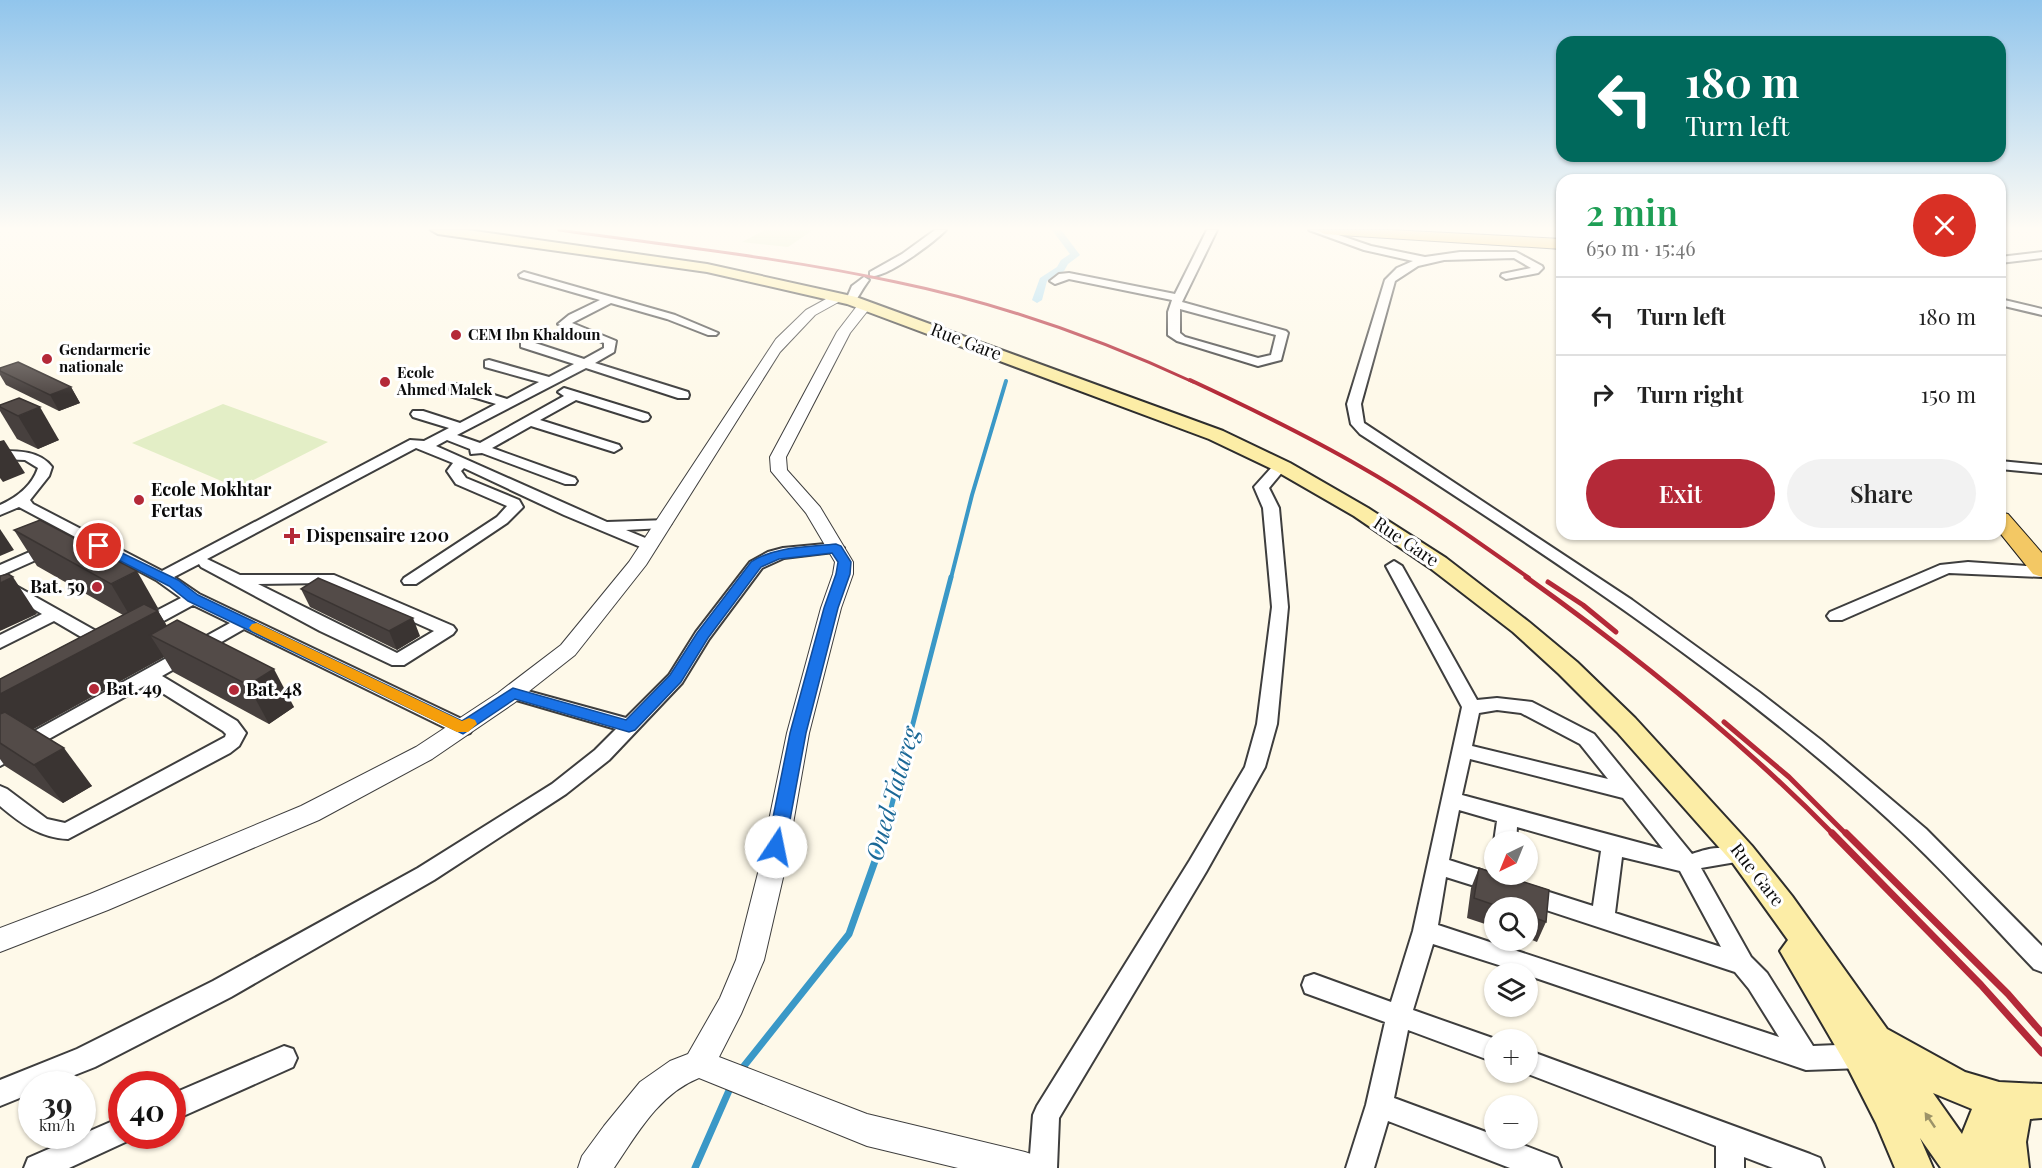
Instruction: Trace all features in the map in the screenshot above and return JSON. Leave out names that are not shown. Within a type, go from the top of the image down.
[{"type":"main road","name":"Rue Gare","points":[[770,285],[843,301],[1212,439],[1277,470],[1353,514],[1431,567],[1511,629],[1614,727],[1665,780],[1728,856],[1864,1041],[1963,1168]]},
{"type":"main road","name":"Rue Gare","points":[[775,285],[843,301],[1178,420],[1251,451],[1361,512],[1438,563],[1521,627],[1626,724],[1676,778],[1742,854],[1833,978],[1864,1041],[1914,1168]]},
{"type":"main road","points":[[2006,509],[2042,548]]},
{"type":"main road","points":[[2006,526],[2042,571]]},
{"type":"main road","points":[[1864,1041],[1896,1052],[1924,1071],[1970,1092],[2023,1101]]},
{"type":"main road","points":[[1974,1168],[1980,1136],[2023,1101]]},
{"type":"main road","points":[[2010,1168],[2007,1132],[2011,1116],[2023,1101]]},
{"type":"street","points":[[559,285],[671,317],[712,333]]},
{"type":"street","points":[[0,940],[272,831],[385,775],[463,728],[513,693],[568,650],[608,601],[649,545],[762,368],[789,332],[843,301],[866,285]]},
{"type":"street","points":[[1106,285],[1178,301],[1282,333],[1277,357],[1258,362],[1174,335],[1178,301],[1186,285]]},
{"type":"street","points":[[1389,285],[1354,404],[1358,424],[1365,431],[1578,570],[1714,665],[1905,822],[2042,962]]},
{"type":"street","points":[[425,446],[610,349],[610,341],[564,324],[573,317],[612,299]]},
{"type":"street","points":[[711,1070],[731,1005],[750,960],[772,869],[798,733],[831,608],[843,574],[844,562],[814,511],[779,471],[777,464],[778,457],[844,332],[843,301]]},
{"type":"street","points":[[2006,303],[2042,312]]},
{"type":"street","points":[[525,344],[682,395]]},
{"type":"street","points":[[489,364],[644,417]]},
{"type":"street","points":[[454,387],[507,403]]},
{"type":"street","points":[[410,581],[502,520],[516,507],[514,503],[461,481],[454,471],[461,461],[575,395]]},
{"type":"street","points":[[418,414],[459,427]]},
{"type":"street","points":[[530,420],[614,448]]},
{"type":"street","points":[[444,435],[570,481]]},
{"type":"street","points":[[168,580],[415,443],[461,461],[649,545]]},
{"type":"street","points":[[0,455],[27,457],[40,461],[45,467],[44,475],[23,500],[0,510]]},
{"type":"street","points":[[2006,466],[2042,470]]},
{"type":"street","points":[[1044,1168],[1047,1115],[1085,1048],[1204,856],[1255,767],[1267,724],[1280,607],[1271,508],[1261,487],[1277,470]]},
{"type":"street","points":[[168,580],[207,564],[381,474]]},
{"type":"street","points":[[23,500],[27,507],[168,580],[193,598],[463,728]]},
{"type":"street","points":[[604,526],[648,526],[663,523]]},
{"type":"street","points":[[0,571],[78,535]]},
{"type":"street","points":[[0,1093],[86,1058],[212,994],[426,874],[559,789],[602,754],[676,679],[702,636],[756,565],[765,558],[777,555],[836,548]]},
{"type":"street","points":[[207,564],[326,627],[398,661],[447,630],[328,578],[238,580]]},
{"type":"street","points":[[1360,1168],[1379,1105],[1399,1016],[1425,931],[1471,706],[1394,566]]},
{"type":"street","points":[[1836,616],[1946,568],[2042,571]]},
{"type":"street","points":[[0,582],[106,644]]},
{"type":"street","points":[[89,653],[193,598]]},
{"type":"street","points":[[0,642],[55,614]]},
{"type":"street","points":[[0,759],[244,622]]},
{"type":"street","points":[[0,794],[40,826],[54,832],[68,831],[223,748],[232,741],[236,733],[230,726],[148,676]]},
{"type":"street","points":[[513,693],[629,726]]},
{"type":"street","points":[[1471,706],[1497,704],[1525,707],[1587,739],[1687,864],[1743,964],[1758,981],[1806,1058]]},
{"type":"street","points":[[1461,750],[1629,792]]},
{"type":"street","points":[[1451,800],[1613,846],[1687,864],[1706,858],[1728,856]]},
{"type":"street","points":[[1506,831],[1508,816]]},
{"type":"street","points":[[1603,917],[1613,846]]},
{"type":"street","points":[[1437,865],[1484,876]]},
{"type":"street","points":[[1514,885],[1743,964]]},
{"type":"street","points":[[1425,931],[1806,1058],[1864,1041]]},
{"type":"street","points":[[1314,985],[1484,1046]]},
{"type":"street","points":[[186,1102],[284,1058]]},
{"type":"street","points":[[1538,1066],[1810,1168]]},
{"type":"street","points":[[594,1168],[653,1089],[674,1073],[711,1070],[867,1130],[1025,1168]]},
{"type":"street","points":[[1379,1105],[1547,1168]]},
{"type":"street","points":[[38,1168],[108,1136]]},
{"type":"street","points":[[1730,1137],[1730,1168]]},
{"type":"green space","points":[[223,404],[328,442],[238,488],[132,443]]},
{"type":"building","points":[[18,362],[71,387],[50,395],[0,371],[0,368]]},
{"type":"building","points":[[19,398],[40,407],[18,416],[0,407],[0,405]]},
{"type":"building","points":[[40,520],[137,571],[111,584],[14,530]]},
{"type":"building","points":[[8,574],[13,577],[0,583],[0,576]]},
{"type":"building","points":[[318,578],[413,618],[389,631],[301,589]]},
{"type":"building","points":[[144,604],[158,611],[0,694],[0,679]]},
{"type":"building","points":[[177,620],[274,669],[248,685],[150,635]]},
{"type":"building","points":[[5,712],[64,748],[34,765],[0,743],[0,714]]},
{"type":"building","points":[[1479,868],[1484,870],[1484,885],[1533,885],[1549,890],[1546,922],[1538,919],[1538,897],[1484,897],[1484,901],[1474,898]]},
{"type":"waterway","name":"Oued Tatareg","points":[[1037,300],[1041,285]]},
{"type":"waterway","name":"Oued Tatareg","points":[[951,578],[972,495],[1006,381]]},
{"type":"waterway","name":"Oued Tatareg","points":[[884,835],[951,577]]},
{"type":"waterway","name":"Oued Tatareg","points":[[740,1071],[849,934],[885,833]]},
{"type":"waterway","name":"Oued Tatareg","points":[[695,1168],[731,1086]]},
{"type":"railway","points":[[903,285],[972,300],[1047,323],[1193,382]]},
{"type":"railway","points":[[1190,380],[1277,422],[1361,467],[1425,506],[1529,578]]},
{"type":"railway","points":[[1526,577],[1686,699],[1762,765],[1833,834]]},
{"type":"railway","points":[[1548,582],[1583,605],[1616,632]]},
{"type":"railway","points":[[1724,722],[1789,777],[1847,835]]},
{"type":"railway","points":[[1846,833],[2008,994],[2042,1033]]},
{"type":"railway","points":[[1833,834],[1981,985],[2042,1053]]},
{"type":"slow traffic","points":[[257,628],[463,728],[469,724]]},
{"type":"place","name":"CEM Ibn Khaldoun","points":[[456,335]]},
{"type":"place","name":"Gendarmerie nationale","points":[[47,359]]},
{"type":"place","name":"Ecole Ahmed Malek","points":[[385,382]]},
{"type":"place","name":"Ecole Mokhtar Fertas","points":[[139,500]]},
{"type":"place","name":"Dispensaire 1200","points":[[292,536]]},
{"type":"place","name":"Bat. 59","points":[[97,587]]},
{"type":"place","name":"Bat. 49","points":[[94,689]]},
{"type":"place","name":"Bat. 48","points":[[234,690]]},
{"type":"route","points":[[99,546],[174,583],[193,598],[463,728],[513,693],[629,726],[676,679],[702,636],[760,561],[771,556],[836,548],[844,562],[843,574],[831,608],[798,733],[776,847]]}]
